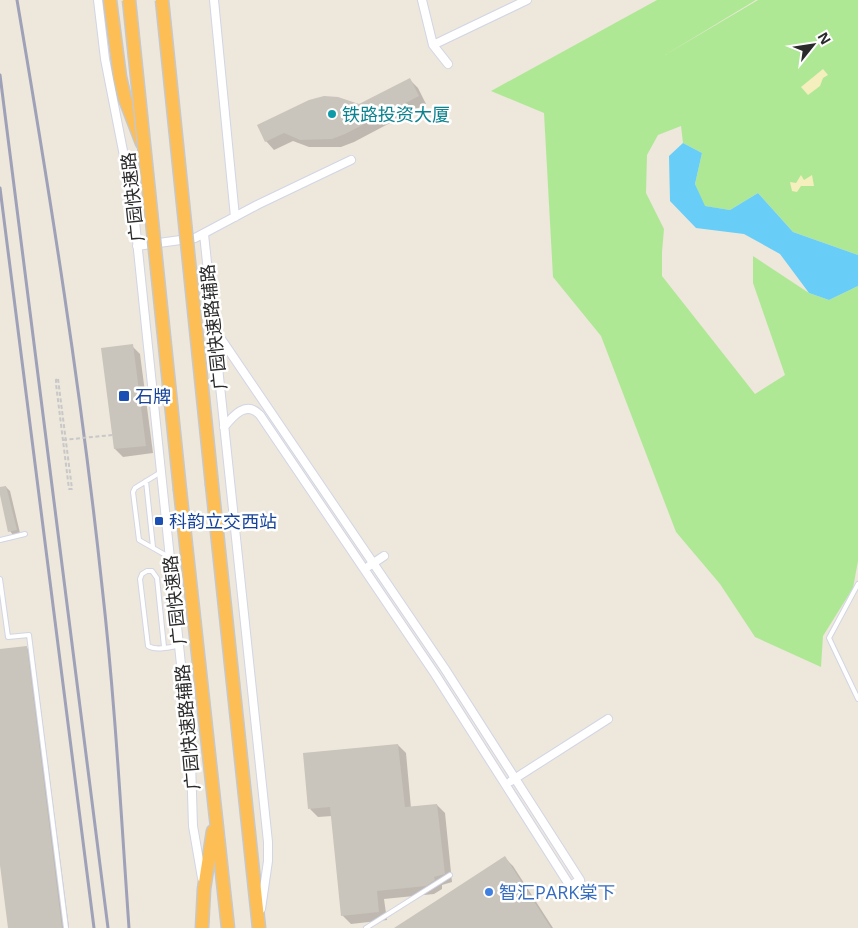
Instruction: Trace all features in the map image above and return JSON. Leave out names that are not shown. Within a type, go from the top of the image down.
[{"type":"highway","points":[[110,0],[121,84],[145,154]]},
{"type":"highway","name":"广园快速路","points":[[129,0],[228,928]]},
{"type":"highway","points":[[162,0],[259,927]]},
{"type":"highway","points":[[202,928],[204,890],[215,814]]},
{"type":"highway","points":[[204,890],[208,928]]},
{"type":"street","name":"广园快速路辅路","points":[[98,0],[106,64],[131,190],[193,775],[193,826],[204,890]]},
{"type":"street","points":[[214,0],[235,217]]},
{"type":"street","points":[[422,0],[433,45],[448,64]]},
{"type":"street","points":[[433,45],[527,0]]},
{"type":"street","points":[[137,246],[185,240],[204,234],[351,160]]},
{"type":"street","name":"广园快速路辅路","points":[[204,234],[268,842],[268,861],[259,927]]},
{"type":"street","points":[[214,327],[454,684],[580,880],[570,886],[445,690],[259,414],[253,409],[244,409],[234,415],[224,427]]},
{"type":"street","points":[[364,570],[384,556]]},
{"type":"street","points":[[506,784],[608,719]]},
{"type":"lane","points":[[161,472],[135,488],[139,540],[170,558]]},
{"type":"lane","points":[[146,481],[153,547]]},
{"type":"lane","points":[[0,540],[25,534]]},
{"type":"lane","points":[[164,647],[156,578],[152,571],[147,571],[142,574],[140,579],[148,642],[151,648],[179,646]]},
{"type":"lane","points":[[0,579],[8,637],[30,635],[66,928]]},
{"type":"lane","points":[[858,584],[829,638],[858,699]]},
{"type":"lane","points":[[366,928],[450,875]]},
{"type":"path","points":[[58,379],[72,489],[69,489],[63,440],[56,384],[58,379]]},
{"type":"path","points":[[63,440],[112,435]]},
{"type":"green space","points":[[657,0],[756,0],[665,55],[758,0],[858,0],[858,255],[793,232],[758,193],[730,210],[704,206],[695,184],[702,153],[683,143],[681,126],[658,135],[647,155],[646,193],[664,229],[662,276],[755,394],[785,375],[753,283],[753,256],[809,293],[829,300],[858,286],[858,561],[853,588],[823,636],[821,667],[755,637],[720,584],[676,532],[601,336],[553,277],[544,113],[491,91]]},
{"type":"sand","points":[[823,69],[828,75],[823,78],[820,86],[808,95],[801,87]]},
{"type":"sand","points":[[801,175],[804,180],[812,175],[814,186],[801,186],[797,192],[792,191],[790,182],[796,183]]},
{"type":"water","points":[[683,143],[702,153],[695,184],[705,206],[730,210],[758,193],[793,232],[858,255],[858,286],[829,300],[809,293],[780,254],[744,234],[696,228],[670,201],[669,156]]},
{"type":"building","name":"铁路投资大厦","points":[[410,78],[419,96],[332,139],[300,140],[284,133],[265,142],[257,125],[309,100],[324,96],[338,97],[359,104]]},
{"type":"building","points":[[133,344],[146,446],[114,449],[101,348]]},
{"type":"building","points":[[6,486],[17,530],[8,532],[0,495],[0,487]]},
{"type":"building","points":[[27,646],[62,928],[8,928],[0,865],[0,649]]},
{"type":"building","points":[[398,744],[405,807],[437,804],[445,874],[434,877],[435,880],[426,886],[377,891],[379,912],[341,916],[330,807],[308,809],[303,753]]},
{"type":"building","name":"智汇PARK棠下","points":[[505,856],[551,928],[394,928],[442,897]]},
{"type":"railway","points":[[17,0],[64,292],[94,512],[111,672],[129,928]]},
{"type":"railway","points":[[0,75],[108,928]]},
{"type":"railway","points":[[0,188],[94,928]]},
{"type":"place","name":"铁路投资大厦","points":[[332,114]]},
{"type":"place","name":"石牌","points":[[124,396]]},
{"type":"place","name":"科韵立交西站","points":[[159,521]]},
{"type":"place","name":"智汇PARK棠下","points":[[489,892]]}]
